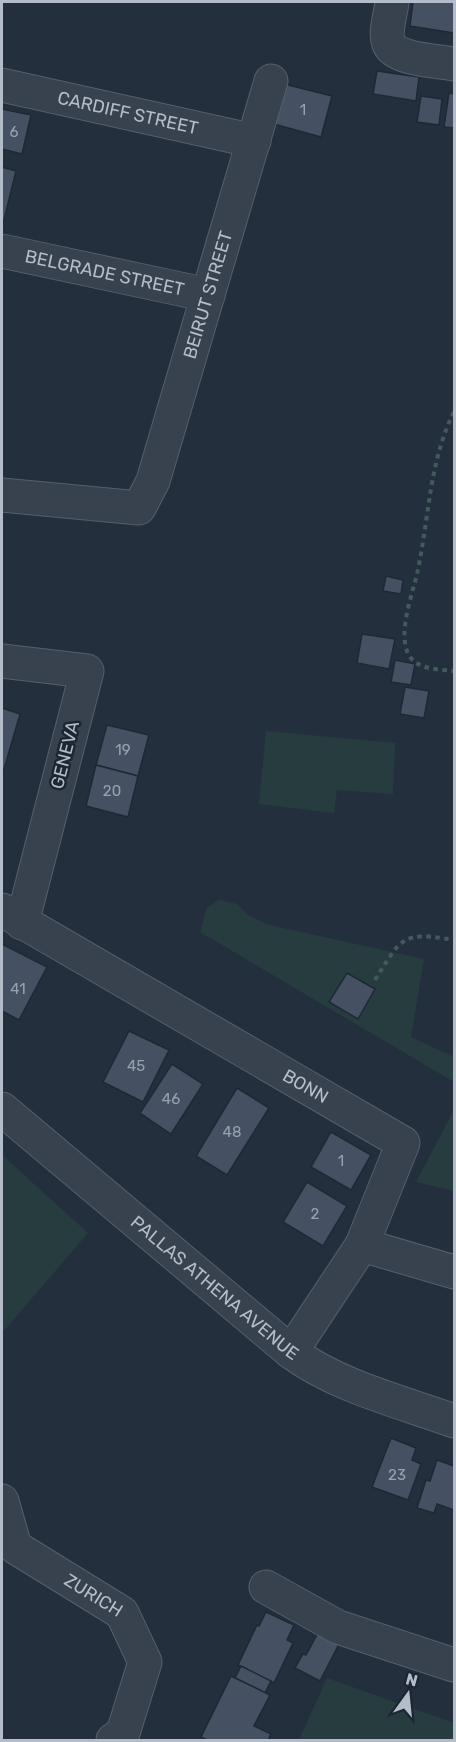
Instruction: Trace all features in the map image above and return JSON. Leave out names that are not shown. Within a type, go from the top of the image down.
[{"type":"street","points":[[392,2],[387,36],[392,49],[407,56],[454,64]]},
{"type":"street","name":"BEIRUT STREET","points":[[2,495],[139,508],[153,481],[271,81]]},
{"type":"street","name":"CARDIFF STREET","points":[[2,85],[254,141]]},
{"type":"street","name":"BELGRADE STREET","points":[[2,251],[208,295]]},
{"type":"street","name":"GENEVA","points":[[2,661],[87,671],[12,916]]},
{"type":"street","name":"BONN","points":[[12,916],[403,1143],[362,1245],[291,1353]]},
{"type":"street","name":"PALLAS ATHENA AVENUE","points":[[2,1109],[291,1353],[334,1378],[454,1420]]},
{"type":"street","points":[[362,1245],[454,1272]]},
{"type":"street","name":"ZURICH","points":[[2,1501],[15,1547],[122,1613],[145,1662],[123,1732],[113,1740]]},
{"type":"street","points":[[266,1587],[338,1627],[454,1665]]},
{"type":"path","points":[[454,412],[437,462],[417,575],[410,597],[404,641],[408,653],[423,668],[454,671]]},
{"type":"path","points":[[375,980],[396,947],[411,937],[424,935],[454,940]]},
{"type":"green space","points":[[266,731],[395,743],[393,794],[337,790],[334,813],[259,804]]},
{"type":"green space","points":[[220,900],[237,904],[248,915],[269,925],[424,959],[411,1037],[454,1057],[454,1082],[200,932],[207,907]]},
{"type":"green space","points":[[454,1110],[454,1191],[416,1182]]},
{"type":"green space","points":[[2,1155],[88,1233],[2,1333]]},
{"type":"green space","points":[[327,1678],[454,1723],[454,1740],[299,1740]]},
{"type":"building","points":[[413,2],[454,2],[454,33],[410,26]]},
{"type":"building","points":[[377,71],[419,77],[416,101],[373,94]]},
{"type":"building","points":[[284,84],[332,96],[321,137],[274,124]]},
{"type":"building","points":[[449,93],[454,94],[454,128],[444,127]]},
{"type":"building","points":[[421,96],[442,99],[439,125],[417,122]]},
{"type":"building","points":[[2,109],[31,115],[22,154],[2,149]]},
{"type":"building","points":[[2,167],[16,171],[3,224],[2,223]]},
{"type":"building","points":[[386,576],[403,580],[401,594],[383,591]]},
{"type":"building","points":[[362,634],[395,639],[389,669],[357,663]]},
{"type":"building","points":[[395,660],[415,664],[411,685],[391,682]]},
{"type":"building","points":[[405,687],[429,691],[424,718],[400,714]]},
{"type":"building","points":[[2,708],[20,714],[2,776]]},
{"type":"building","points":[[107,725],[149,735],[138,776],[96,765]]},
{"type":"building","points":[[96,765],[138,776],[128,817],[86,806]]},
{"type":"building","points":[[2,944],[47,967],[19,1020],[2,1011]]},
{"type":"building","points":[[347,973],[375,989],[358,1019],[329,1002]]},
{"type":"building","points":[[129,1031],[169,1050],[143,1102],[103,1082]]},
{"type":"building","points":[[172,1064],[203,1084],[171,1134],[140,1113]]},
{"type":"building","points":[[237,1088],[269,1108],[227,1175],[196,1156]]},
{"type":"building","points":[[331,1132],[371,1155],[351,1190],[311,1167]]},
{"type":"building","points":[[307,1182],[347,1206],[323,1246],[283,1222]]},
{"type":"building","points":[[391,1438],[416,1448],[412,1460],[421,1464],[408,1500],[372,1487]]},
{"type":"building","points":[[437,1460],[454,1466],[454,1510],[437,1504],[434,1513],[417,1508],[426,1480],[430,1481]]},
{"type":"building","points":[[266,1612],[294,1625],[287,1640],[293,1643],[274,1683],[238,1665],[257,1625],[259,1626]]},
{"type":"building","points":[[319,1631],[340,1642],[320,1681],[295,1668],[303,1654],[306,1655]]},
{"type":"building","points":[[241,1666],[271,1681],[265,1693],[235,1678]]},
{"type":"building","points":[[231,1676],[270,1695],[254,1726],[271,1734],[268,1740],[207,1740],[201,1737]]}]
